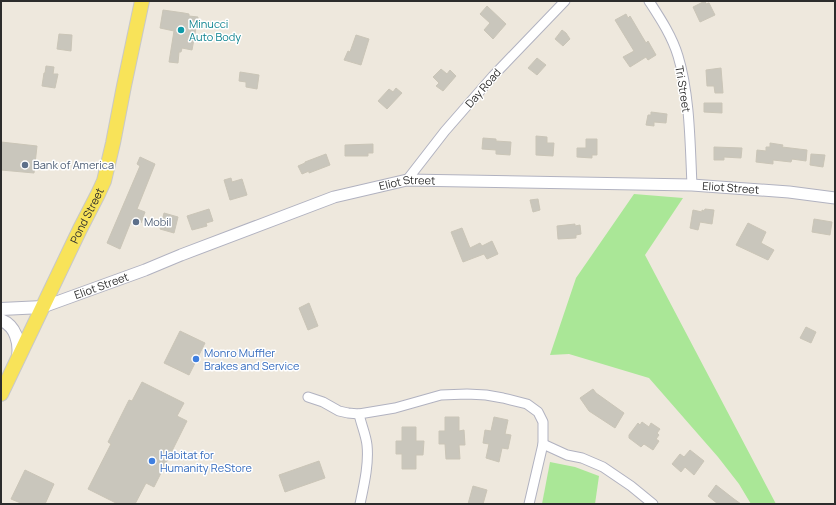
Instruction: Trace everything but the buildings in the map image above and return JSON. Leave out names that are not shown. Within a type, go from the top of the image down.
[{"type":"main road","name":"Pond Street","points":[[1,394],[104,181],[112,150],[142,1]]},
{"type":"main road","name":"Eliot Street","points":[[1,309],[44,307]]},
{"type":"main road","points":[[1,320],[9,325],[14,331],[19,346],[18,360]]},
{"type":"street","name":"Day Road","points":[[407,180],[445,131],[493,76],[565,1]]},
{"type":"street","name":"Tri Street","points":[[649,1],[661,19],[678,56],[687,104],[692,185]]},
{"type":"street","name":"Eliot Street","points":[[44,307],[145,270],[334,197],[407,180],[692,185],[789,192],[835,198]]},
{"type":"street","points":[[308,397],[323,402],[339,411],[359,414],[395,408],[441,395],[486,395],[527,404],[538,412],[543,422],[543,444],[530,504]]},
{"type":"street","points":[[359,414],[367,444],[365,481],[360,504]]},
{"type":"street","points":[[543,444],[603,466],[653,504]]},
{"type":"green space","points":[[634,194],[683,198],[645,255],[776,504],[751,504],[739,484],[718,457],[649,378],[569,354],[550,355],[576,278]]},
{"type":"green space","points":[[550,462],[575,467],[599,476],[595,504],[542,504]]},
{"type":"place","name":"Minucci Auto Body","points":[[181,30]]},
{"type":"place","name":"Bank of America","points":[[25,165]]},
{"type":"place","name":"Mobil","points":[[136,222]]},
{"type":"place","name":"Monro Muffler Brakes and Service","points":[[196,359]]},
{"type":"place","name":"Habitat for Humanity ReStore","points":[[152,461]]}]
